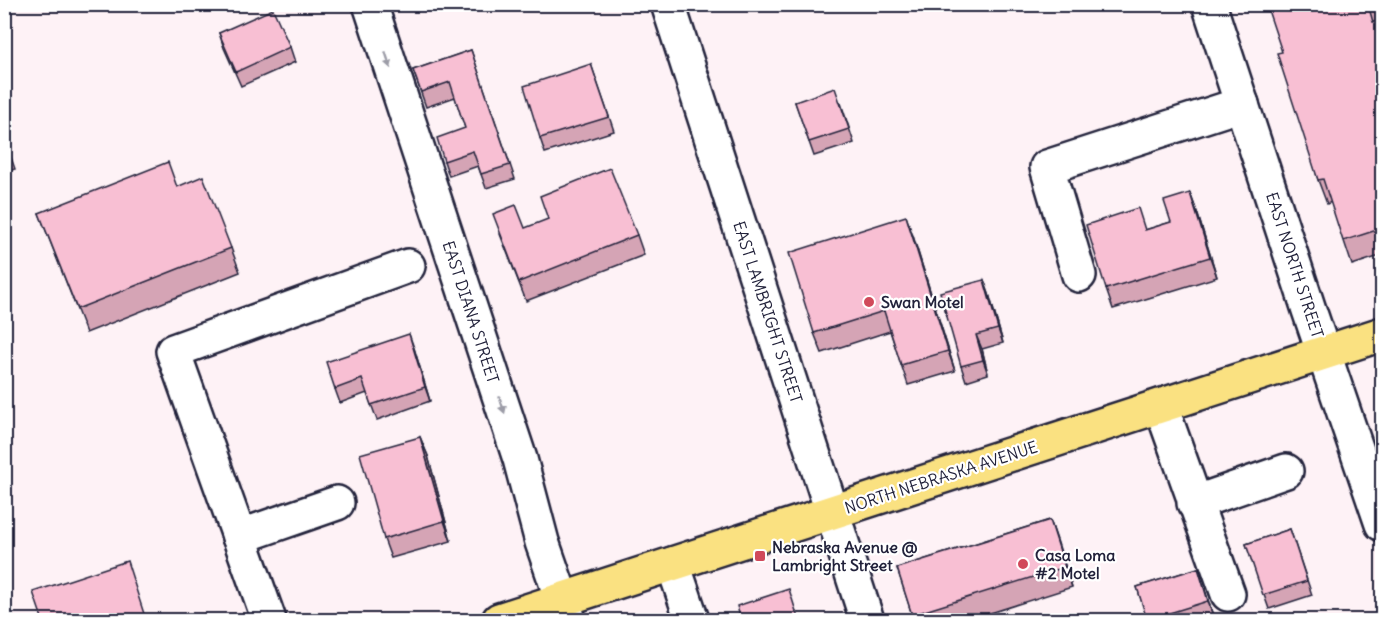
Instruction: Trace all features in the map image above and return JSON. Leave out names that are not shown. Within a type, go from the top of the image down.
[{"type":"main road","name":"NORTH NEBRASKA AVENUE","points":[[499,621],[565,610],[673,564],[1383,334]]},
{"type":"street","name":"EAST DIANA STREET","points":[[370,4],[520,459],[542,542],[565,610]]},
{"type":"street","name":"EAST LAMBRIGHT STREET","points":[[668,4],[867,621]]},
{"type":"street","name":"EAST NORTH STREET","points":[[1209,4],[1383,524]]},
{"type":"street","points":[[1079,275],[1047,167],[1242,104]]},
{"type":"street","points":[[269,621],[173,351],[408,266]]},
{"type":"street","points":[[1161,406],[1228,594]]},
{"type":"street","points":[[1194,503],[1286,471]]},
{"type":"street","points":[[239,537],[337,503]]},
{"type":"street","points":[[673,564],[692,621]]},
{"type":"building","points":[[1266,4],[1375,4],[1369,8],[1373,22],[1383,21],[1383,47],[1381,47],[1383,51],[1383,228],[1343,241],[1323,179],[1318,180],[1277,53],[1282,52]]},
{"type":"building","points":[[273,9],[290,47],[236,72],[219,33]]},
{"type":"building","points":[[471,50],[510,165],[481,174],[473,151],[444,161],[437,138],[465,128],[450,82],[421,92],[413,70]]},
{"type":"building","points":[[591,64],[609,117],[540,138],[524,86]]},
{"type":"building","points":[[835,88],[849,129],[809,142],[795,102]]},
{"type":"building","points":[[168,162],[177,187],[203,176],[231,248],[77,309],[39,213]]},
{"type":"building","points":[[610,168],[637,235],[519,282],[493,214],[516,205],[525,228],[548,219],[540,196]]},
{"type":"building","points":[[1190,193],[1210,257],[1106,289],[1086,225],[1138,208],[1145,230],[1171,222],[1164,201]]},
{"type":"building","name":"Swan Motel","points":[[906,216],[948,351],[901,365],[884,311],[814,333],[789,253]]},
{"type":"building","points":[[984,280],[998,329],[976,335],[983,360],[961,366],[940,292]]},
{"type":"building","points":[[409,334],[425,387],[371,405],[362,379],[335,389],[326,362]]},
{"type":"building","points":[[420,437],[444,521],[384,539],[360,454]]},
{"type":"building","points":[[1050,520],[1065,567],[912,615],[897,568]]},
{"type":"building","points":[[1290,529],[1307,581],[1263,595],[1246,544]]},
{"type":"building","points":[[127,561],[146,620],[43,621],[33,592]]},
{"type":"building","points":[[1198,568],[1208,601],[1147,620],[1137,587]]},
{"type":"building","points":[[789,589],[799,621],[741,621],[737,606]]},
{"type":"building","points":[[1138,614],[1139,621],[1116,621]]},
{"type":"place","name":"Swan Motel","points":[[869,302]]},
{"type":"place","name":"Nebraska Avenue @ Lambright Street","points":[[760,556]]},
{"type":"place","name":"Casa Loma #2 Motel","points":[[1023,564]]}]
